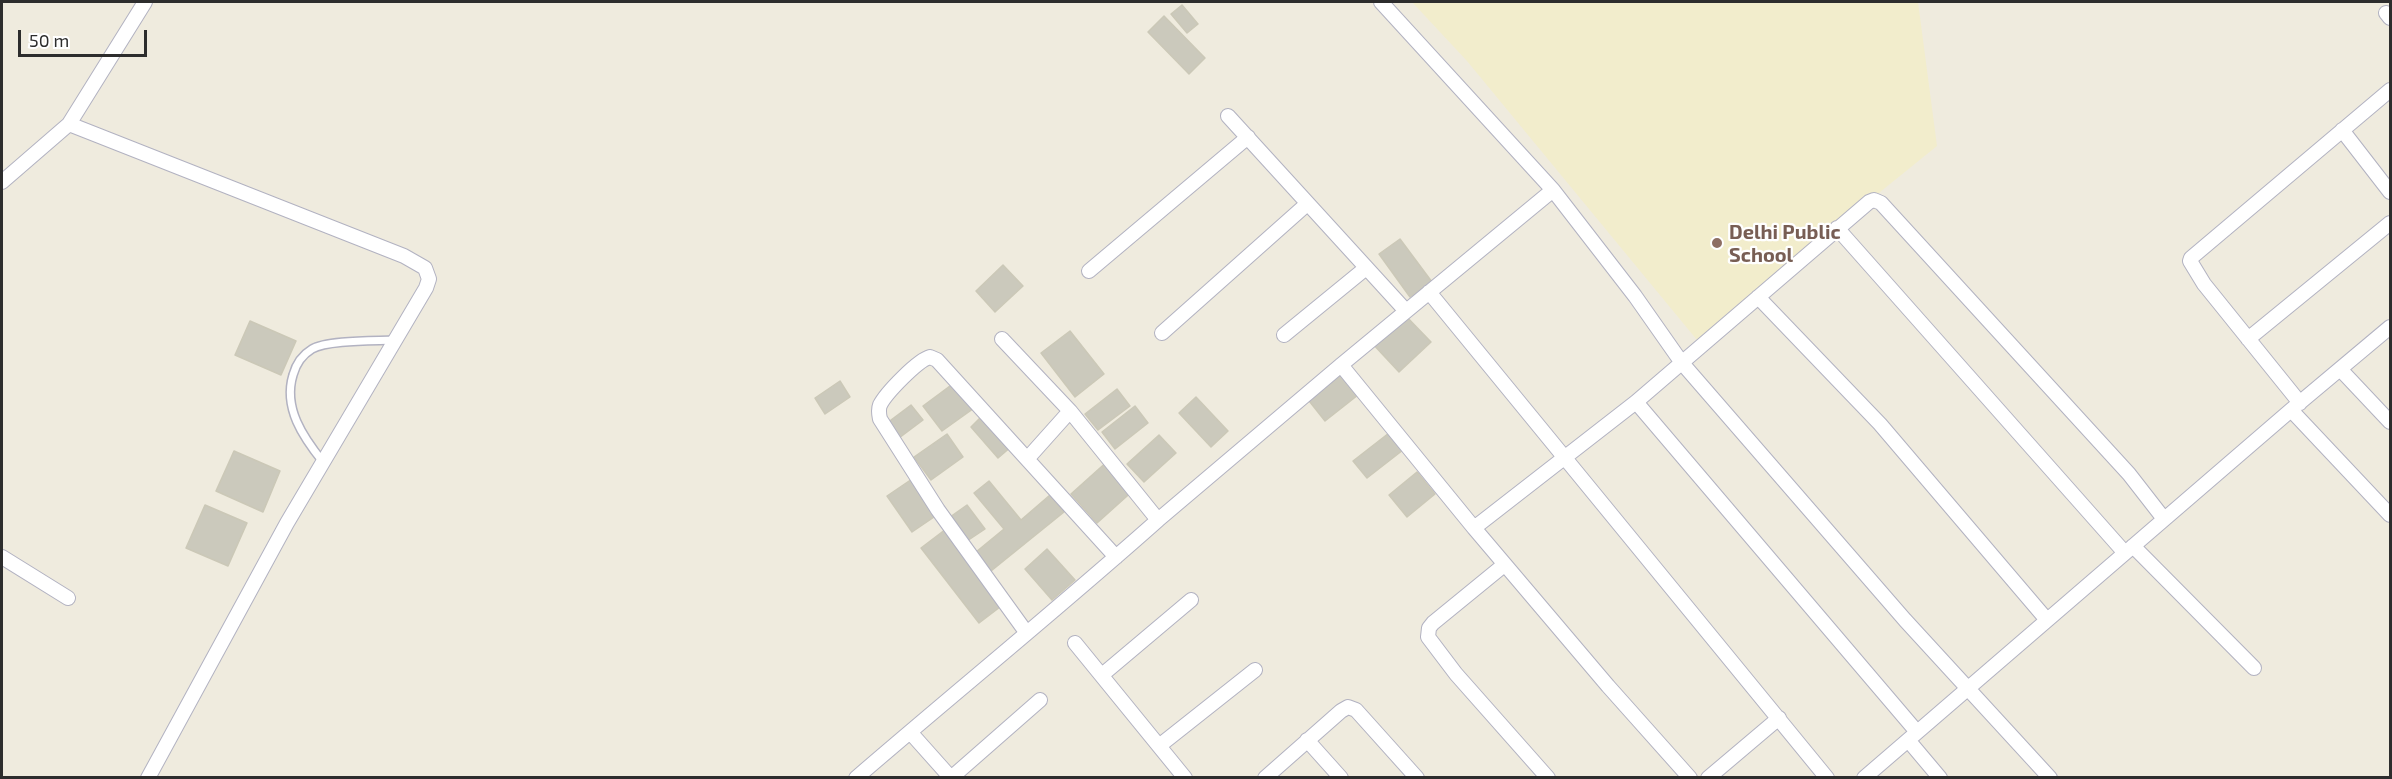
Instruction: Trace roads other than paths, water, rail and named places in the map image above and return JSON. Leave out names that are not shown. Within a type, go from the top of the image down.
[{"type":"street","points":[[2,182],[69,124],[145,2]]},
{"type":"street","points":[[1381,2],[1553,190],[1635,296],[1682,363],[1897,611],[2050,777]]},
{"type":"street","points":[[2391,90],[2190,261],[2204,284],[2248,339],[2295,407],[2391,514]]},
{"type":"street","points":[[1228,116],[1406,311]]},
{"type":"street","points":[[69,124],[417,262],[427,273],[429,279],[426,288],[323,462],[148,777]]},
{"type":"street","points":[[2342,130],[2391,192]]},
{"type":"street","points":[[1089,271],[1248,137]]},
{"type":"street","points":[[856,777],[1026,632],[1062,605],[1158,520],[1341,365],[1553,190]]},
{"type":"street","points":[[1474,528],[1636,402],[1837,228],[1869,202],[1877,200],[2123,467],[2164,519]]},
{"type":"street","points":[[1162,333],[1307,204]]},
{"type":"street","points":[[2248,339],[2391,223]]},
{"type":"street","points":[[1837,228],[2129,549],[2254,668]]},
{"type":"street","points":[[1284,335],[1366,268]]},
{"type":"street","points":[[1429,292],[1827,777]]},
{"type":"street","points":[[1758,297],[1880,424],[2048,620]]},
{"type":"street","points":[[1864,777],[2391,327]]},
{"type":"street","points":[[1002,339],[1070,411],[1158,520]]},
{"type":"street","points":[[1026,632],[938,510],[880,419],[879,406],[919,362],[930,357],[937,360],[1116,557]]},
{"type":"street","points":[[1341,365],[1504,565],[1690,777]]},
{"type":"street","points":[[2340,369],[2391,422]]},
{"type":"street","points":[[1636,402],[1912,736],[1940,777]]},
{"type":"street","points":[[1028,458],[1070,411]]},
{"type":"street","points":[[2,557],[68,598]]},
{"type":"street","points":[[1504,565],[1433,623],[1429,628],[1428,637],[1456,674],[1548,777]]},
{"type":"street","points":[[1102,675],[1191,600]]},
{"type":"street","points":[[1075,644],[1185,777]]},
{"type":"street","points":[[1159,746],[1256,670]]},
{"type":"street","points":[[910,732],[951,777],[1040,700]]},
{"type":"street","points":[[1265,777],[1341,711],[1353,707],[1417,777]]},
{"type":"street","points":[[1708,777],[1779,718]]},
{"type":"street","points":[[1307,740],[1341,777]]},
{"type":"lane","points":[[323,462],[308,443],[290,404],[291,382],[296,367],[313,348],[351,342],[394,340]]},
{"type":"place","name":"Delhi Public School","points":[[1717,243]]}]
